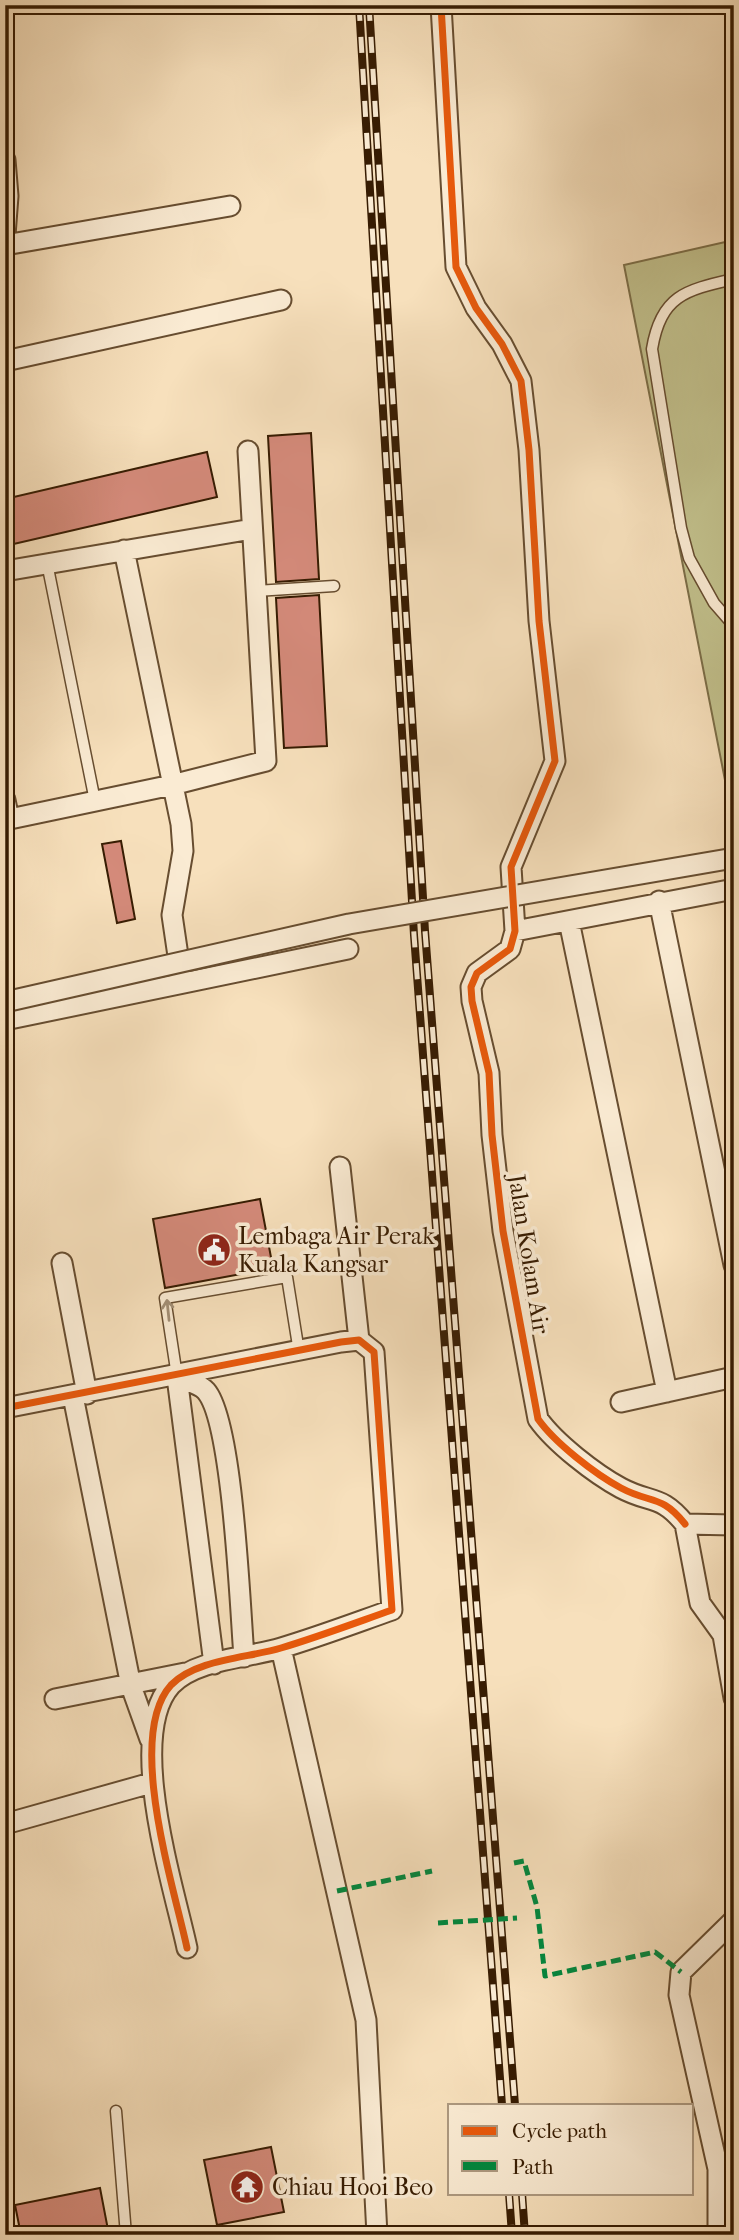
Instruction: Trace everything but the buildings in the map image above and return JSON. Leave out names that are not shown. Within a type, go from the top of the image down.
[{"type":"street","points":[[441,5],[456,267],[476,308],[502,344],[521,380],[529,450],[539,621],[555,761],[511,867],[515,931],[659,901],[734,889]]},
{"type":"street","points":[[5,160],[8,197],[5,235]]},
{"type":"street","points":[[5,245],[230,206]]},
{"type":"street","points":[[5,361],[281,300]]},
{"type":"street","points":[[6,813],[95,801],[266,761],[248,451]]},
{"type":"street","points":[[5,571],[252,529]]},
{"type":"street","points":[[124,550],[181,824],[183,851],[172,915],[182,984]]},
{"type":"street","points":[[5,1002],[349,924],[734,858]]},
{"type":"street","points":[[659,901],[734,1265]]},
{"type":"street","points":[[569,920],[667,1392]]},
{"type":"street","name":"Jalan Kolam Air","points":[[515,931],[510,949],[477,973],[471,994],[489,1073],[492,1135],[503,1231],[538,1419],[556,1440],[621,1488],[670,1505],[685,1524]]},
{"type":"street","points":[[5,1020],[348,949]]},
{"type":"street","points":[[55,1699],[193,1672],[214,1664],[281,1648],[392,1610],[374,1352],[359,1340],[340,1167]]},
{"type":"street","points":[[62,1263],[80,1395],[131,1686],[152,1743]]},
{"type":"street","points":[[5,1409],[359,1340]]},
{"type":"street","points":[[177,1377],[205,1390],[217,1410],[225,1447],[244,1657]]},
{"type":"street","points":[[177,1377],[214,1664]]},
{"type":"street","points":[[621,1402],[734,1377]]},
{"type":"street","points":[[734,1525],[685,1524],[700,1603],[729,1645],[734,1698]]},
{"type":"street","points":[[281,1648],[366,2020],[377,2235]]},
{"type":"street","points":[[187,1948],[151,1783],[155,1714],[172,1685],[193,1672]]},
{"type":"street","points":[[5,1824],[151,1783]]},
{"type":"street","points":[[723,2235],[718,2225],[718,2169],[679,1995],[681,1972],[734,1920]]},
{"type":"lane","points":[[734,279],[695,288],[677,297],[660,319],[652,349],[681,528],[689,558],[714,603],[734,626]]},
{"type":"lane","points":[[47,563],[95,801]]},
{"type":"lane","points":[[256,591],[334,586]]},
{"type":"lane","points":[[177,1377],[165,1298],[287,1277],[299,1352]]},
{"type":"lane","points":[[116,2111],[126,2235]]},
{"type":"shaded area","points":[[734,240],[734,826],[624,265]]},
{"type":"railway","points":[[359,5],[414,935],[502,2104]]},
{"type":"railway","points":[[369,5],[425,931],[515,2104]]},
{"type":"railway","points":[[509,2194],[512,2235]]},
{"type":"railway","points":[[522,2194],[525,2235]]},
{"type":"marked path","points":[[514,1863],[524,1861],[537,1907],[545,1976],[655,1952],[681,1972]]},
{"type":"marked path","points":[[337,1891],[432,1871]]},
{"type":"marked path","points":[[438,1923],[517,1918]]},
{"type":"cycle path","points":[[441,5],[456,267],[476,308],[502,344],[521,381],[529,450],[539,621],[555,761],[511,867],[515,931],[510,949],[477,973],[471,987],[489,1073],[492,1135],[503,1231],[538,1419],[565,1448],[599,1475],[631,1493],[662,1504],[677,1514],[685,1524]]},
{"type":"cycle path","points":[[5,1408],[341,1342],[359,1340],[374,1352],[392,1610],[281,1648],[223,1660],[194,1670],[171,1685],[158,1708],[152,1739],[152,1775],[164,1851],[187,1948]]},
{"type":"place","name":"Lembaga Air Perak Kuala Kangsar","points":[[214,1250]]},
{"type":"place","name":"Chiau Hooi Beo","points":[[247,2187]]}]
